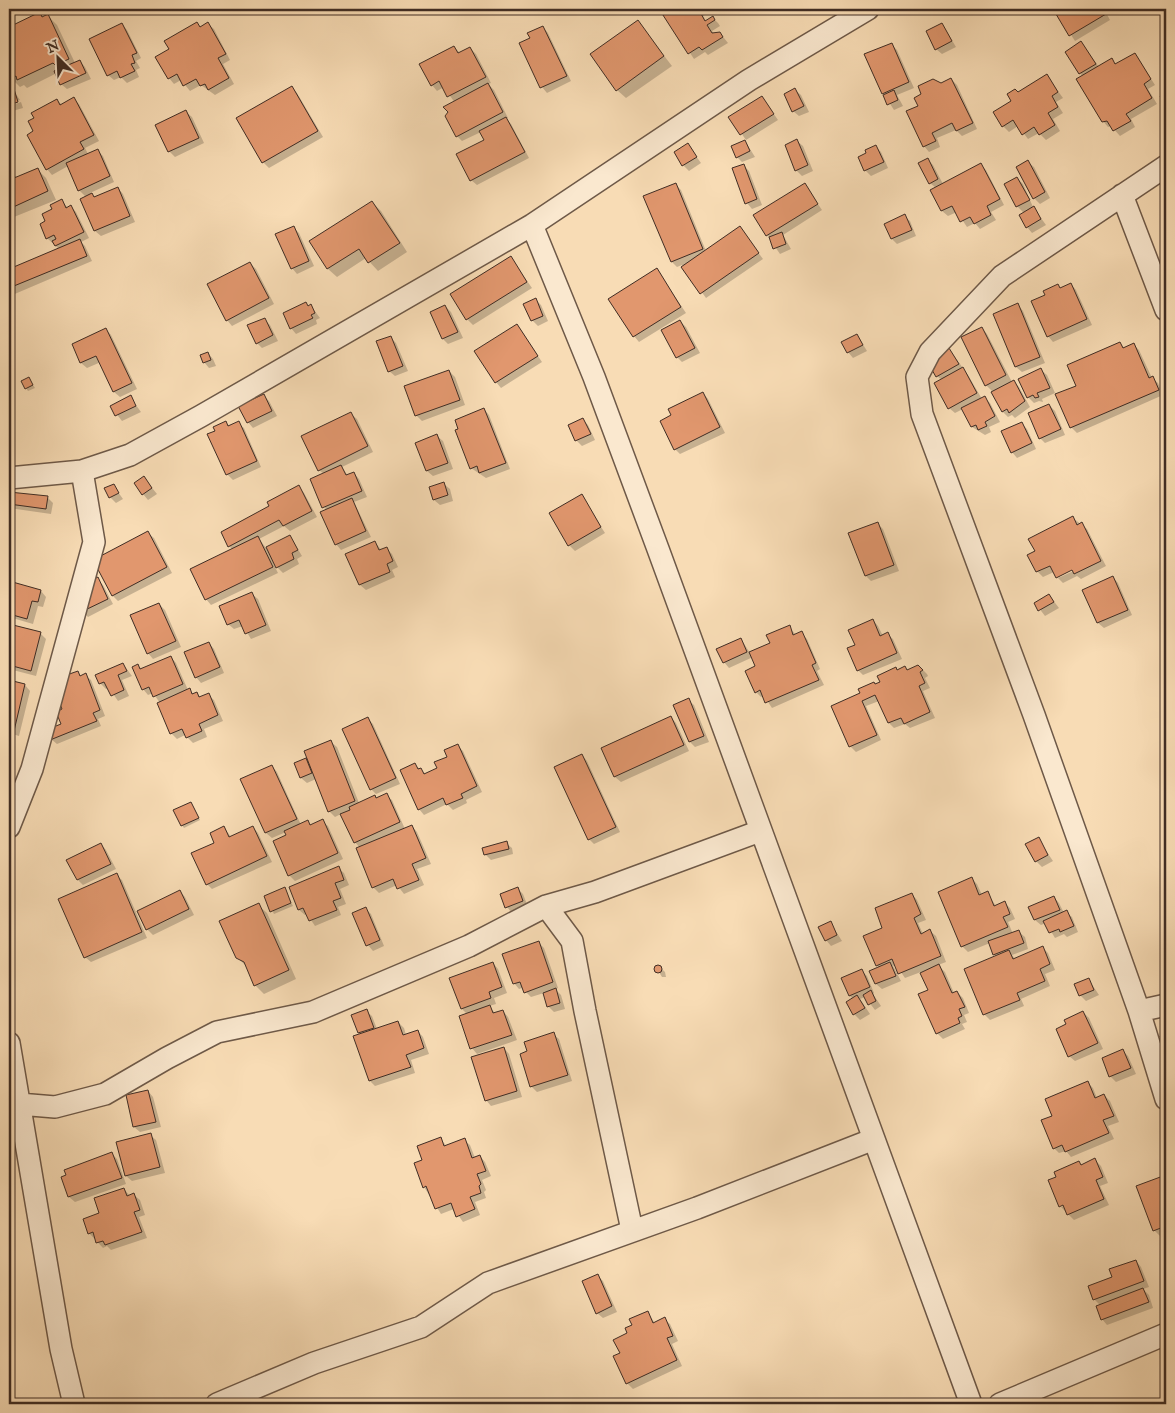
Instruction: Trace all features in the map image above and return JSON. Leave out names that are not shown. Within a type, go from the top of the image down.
[{"type":"street","points":[[9,478],[82,471],[130,455],[532,225],[749,80],[868,9]]},
{"type":"street","points":[[1166,166],[1002,276],[930,352],[917,377],[922,414],[1034,714],[1139,1011],[1166,1099]]},
{"type":"street","points":[[1122,195],[1166,310]]},
{"type":"street","points":[[532,225],[594,377],[720,714],[760,831],[971,1404]]},
{"type":"street","points":[[9,827],[32,769],[94,542],[82,471]]},
{"type":"street","points":[[19,1104],[55,1107],[105,1094],[217,1032],[314,1012],[469,946],[546,906],[595,892],[760,831]]},
{"type":"street","points":[[546,906],[572,941],[632,1230]]},
{"type":"street","points":[[1139,1011],[1166,1005]]},
{"type":"street","points":[[9,1043],[60,1349],[74,1404]]},
{"type":"street","points":[[218,1404],[314,1363],[421,1327],[488,1282],[697,1208],[874,1139]]},
{"type":"street","points":[[1000,1404],[1166,1334]]},
{"type":"building","points":[[666,9],[702,9],[699,10],[705,21],[713,16],[715,20],[707,25],[712,33],[720,32],[723,37],[702,50],[699,47],[688,54],[661,12]]},
{"type":"building","points":[[1053,9],[1103,9],[1106,14],[1069,36]]},
{"type":"building","points":[[40,12],[42,17],[48,14],[69,59],[55,65],[53,63],[17,80],[16,76],[10,79],[9,27]]},
{"type":"building","points":[[638,20],[664,56],[616,91],[590,54]]},
{"type":"building","points":[[197,22],[200,27],[208,22],[226,54],[218,58],[229,78],[208,90],[205,84],[200,86],[196,79],[183,86],[177,74],[168,79],[155,57],[169,49],[164,41]]},
{"type":"building","points":[[122,23],[137,53],[132,55],[135,63],[131,64],[135,71],[120,78],[117,71],[107,76],[89,39]]},
{"type":"building","points":[[942,23],[952,41],[935,50],[926,31]]},
{"type":"building","points":[[543,26],[567,76],[540,88],[519,43],[530,38],[527,33]]},
{"type":"building","points":[[1081,41],[1096,64],[1079,74],[1065,52]]},
{"type":"building","points":[[892,43],[909,82],[882,94],[864,54]]},
{"type":"building","points":[[454,46],[458,53],[470,47],[486,77],[447,97],[439,81],[431,86],[419,64]]},
{"type":"building","points":[[1135,53],[1151,79],[1144,84],[1152,98],[1126,114],[1131,121],[1113,131],[1107,121],[1102,122],[1076,79],[1112,58],[1115,64]]},
{"type":"building","points":[[80,60],[86,73],[60,85],[54,71]]},
{"type":"building","points":[[1047,74],[1058,92],[1052,96],[1058,107],[1048,113],[1055,125],[1039,135],[1034,127],[1022,135],[1013,120],[1002,127],[993,112],[1011,101],[1007,94],[1015,89],[1018,92]]},
{"type":"building","points":[[951,78],[973,123],[956,131],[952,123],[932,133],[936,141],[923,147],[906,111],[918,106],[914,98],[921,94],[918,86],[933,79],[941,83]]},
{"type":"building","points":[[488,83],[503,112],[456,137],[445,116],[448,112],[443,107]]},
{"type":"building","points":[[292,86],[318,131],[262,163],[236,118]]},
{"type":"building","points":[[795,88],[804,106],[792,112],[784,94]]},
{"type":"building","points":[[14,89],[18,102],[9,105],[9,90]]},
{"type":"building","points":[[894,90],[898,100],[887,105],[883,95]]},
{"type":"building","points":[[1166,92],[1166,105],[1160,96]]},
{"type":"building","points":[[762,96],[774,114],[740,135],[728,117]]},
{"type":"building","points":[[74,97],[94,135],[80,142],[84,149],[46,170],[27,135],[33,131],[28,121],[34,118],[31,113],[57,99],[60,105]]},
{"type":"building","points":[[186,110],[199,138],[168,152],[155,125]]},
{"type":"building","points":[[506,117],[525,152],[470,181],[456,154],[484,140],[479,131]]},
{"type":"building","points":[[797,139],[808,165],[795,171],[785,145]]},
{"type":"building","points":[[745,140],[750,151],[736,158],[731,146]]},
{"type":"building","points":[[688,143],[697,157],[682,166],[674,152]]},
{"type":"building","points":[[876,145],[884,162],[864,171],[858,157],[866,153],[865,150]]},
{"type":"building","points":[[98,149],[110,176],[78,191],[66,163]]},
{"type":"building","points":[[928,158],[938,179],[929,184],[918,163]]},
{"type":"building","points":[[1028,160],[1045,192],[1033,199],[1016,167]]},
{"type":"building","points":[[981,163],[1000,199],[987,206],[991,215],[974,224],[970,217],[960,222],[952,206],[941,211],[930,190]]},
{"type":"building","points":[[744,164],[757,199],[745,204],[732,168]]},
{"type":"building","points":[[38,168],[48,191],[9,209],[9,169],[14,178]]},
{"type":"building","points":[[1017,177],[1030,200],[1016,207],[1004,184]]},
{"type":"building","points":[[676,183],[703,249],[671,262],[643,196]]},
{"type":"building","points":[[805,183],[818,204],[766,236],[753,215]]},
{"type":"building","points":[[118,187],[130,216],[94,231],[80,199],[92,193],[94,197]]},
{"type":"building","points":[[62,199],[66,208],[71,205],[84,232],[55,246],[52,241],[56,239],[54,235],[46,239],[40,224],[45,221],[42,214],[52,209],[50,205]]},
{"type":"building","points":[[372,201],[400,243],[368,263],[359,249],[327,269],[309,241]]},
{"type":"building","points":[[1034,206],[1041,219],[1026,228],[1019,215]]},
{"type":"building","points":[[905,214],[912,230],[891,239],[884,224]]},
{"type":"building","points":[[294,226],[309,261],[291,269],[275,234]]},
{"type":"building","points":[[740,226],[759,253],[700,294],[681,267]]},
{"type":"building","points":[[782,232],[786,244],[773,249],[769,237]]},
{"type":"building","points":[[80,239],[87,256],[9,288],[9,269]]},
{"type":"building","points":[[511,256],[527,282],[466,320],[450,294]]},
{"type":"building","points":[[250,262],[269,298],[226,321],[207,284]]},
{"type":"building","points":[[657,268],[681,307],[633,337],[608,299]]},
{"type":"building","points":[[1071,283],[1087,319],[1047,337],[1031,301],[1045,295],[1043,291],[1058,284],[1060,288]]},
{"type":"building","points":[[536,298],[543,316],[531,321],[523,304]]},
{"type":"building","points":[[306,302],[308,306],[311,304],[315,313],[311,315],[313,318],[290,329],[283,313]]},
{"type":"building","points":[[1018,303],[1040,357],[1015,367],[993,314]]},
{"type":"building","points":[[445,305],[458,332],[442,339],[430,312]]},
{"type":"building","points":[[265,318],[273,335],[256,344],[247,325]]},
{"type":"building","points":[[680,320],[695,348],[676,358],[661,330]]},
{"type":"building","points":[[517,324],[538,356],[495,383],[474,351]]},
{"type":"building","points":[[982,327],[1006,375],[985,386],[961,337]]},
{"type":"building","points":[[106,328],[132,383],[113,392],[96,356],[80,363],[72,344]]},
{"type":"building","points":[[857,334],[863,345],[847,353],[841,342]]},
{"type":"building","points":[[391,336],[403,366],[388,372],[376,341]]},
{"type":"building","points":[[1120,342],[1123,348],[1134,343],[1149,378],[1153,376],[1159,390],[1070,428],[1055,394],[1076,386],[1067,365]]},
{"type":"building","points":[[949,348],[959,364],[936,377],[927,361]]},
{"type":"building","points":[[208,352],[211,360],[203,363],[200,355]]},
{"type":"building","points":[[963,367],[977,393],[948,409],[934,383]]},
{"type":"building","points":[[1041,368],[1050,388],[1037,393],[1039,397],[1035,398],[1033,395],[1027,398],[1018,379]]},
{"type":"building","points":[[449,370],[460,400],[415,416],[404,386]]},
{"type":"building","points":[[29,377],[33,385],[25,389],[21,381]]},
{"type":"building","points":[[1014,380],[1025,401],[1009,413],[1007,409],[1002,412],[991,392]]},
{"type":"building","points":[[703,392],[720,427],[674,450],[660,421],[671,415],[668,409]]},
{"type":"building","points":[[264,394],[272,411],[247,423],[238,406]]},
{"type":"building","points":[[131,395],[136,406],[115,416],[110,406]]},
{"type":"building","points":[[985,396],[995,416],[985,422],[987,426],[978,430],[976,425],[971,427],[961,408]]},
{"type":"building","points":[[1049,404],[1061,429],[1039,439],[1028,413]]},
{"type":"building","points":[[484,408],[506,463],[479,473],[477,466],[470,469],[455,430],[458,429],[455,420]]},
{"type":"building","points":[[351,412],[368,446],[318,471],[301,436]]},
{"type":"building","points":[[583,418],[591,434],[575,441],[568,425]]},
{"type":"building","points":[[226,421],[228,426],[239,421],[257,461],[226,475],[207,434],[215,431],[213,427]]},
{"type":"building","points":[[1022,422],[1032,443],[1011,453],[1001,431]]},
{"type":"building","points":[[437,434],[448,463],[426,471],[415,443]]},
{"type":"building","points":[[341,465],[346,475],[354,472],[362,491],[322,508],[310,479]]},
{"type":"building","points":[[144,476],[152,488],[142,495],[134,483]]},
{"type":"building","points":[[444,482],[448,495],[433,500],[429,487]]},
{"type":"building","points":[[114,484],[119,493],[109,498],[104,488]]},
{"type":"building","points":[[299,485],[312,511],[283,526],[279,520],[228,547],[221,532],[269,506],[267,502]]},
{"type":"building","points":[[9,492],[48,496],[46,509],[9,504]]},
{"type":"building","points":[[582,494],[601,527],[568,546],[549,513]]},
{"type":"building","points":[[352,498],[366,531],[335,545],[320,512]]},
{"type":"building","points":[[1073,516],[1077,525],[1082,522],[1101,561],[1074,574],[1072,570],[1056,578],[1050,566],[1036,572],[1027,555],[1035,551],[1028,539]]},
{"type":"building","points":[[878,522],[894,565],[865,576],[848,533]]},
{"type":"building","points":[[148,531],[167,567],[112,596],[93,560]]},
{"type":"building","points":[[290,535],[298,550],[292,553],[294,559],[276,568],[266,547]]},
{"type":"building","points":[[258,536],[273,567],[205,600],[190,569]]},
{"type":"building","points":[[375,541],[379,550],[387,547],[393,561],[387,564],[390,572],[359,585],[345,554]]},
{"type":"building","points":[[1113,576],[1128,610],[1097,623],[1082,590]]},
{"type":"building","points":[[98,577],[108,599],[81,612],[85,583]]},
{"type":"building","points":[[9,581],[41,590],[38,602],[32,601],[27,619],[9,614]]},
{"type":"building","points":[[252,592],[266,625],[245,634],[239,620],[227,625],[219,606]]},
{"type":"building","points":[[1049,594],[1054,602],[1038,611],[1034,603]]},
{"type":"building","points":[[159,603],[176,641],[147,654],[130,615]]},
{"type":"building","points":[[873,619],[880,636],[888,632],[897,653],[857,671],[847,648],[855,645],[848,630]]},
{"type":"building","points":[[9,624],[41,632],[31,671],[9,665]]},
{"type":"building","points":[[790,625],[793,635],[802,631],[816,663],[812,665],[819,680],[765,703],[760,690],[755,693],[745,671],[755,666],[749,652],[770,643],[766,635]]},
{"type":"building","points":[[741,638],[747,652],[723,663],[716,649]]},
{"type":"building","points":[[209,642],[220,667],[195,678],[184,652]]},
{"type":"building","points":[[171,656],[183,684],[153,697],[149,687],[142,690],[132,667],[138,664],[140,669]]},
{"type":"building","points":[[123,663],[127,671],[118,675],[124,690],[111,696],[104,682],[99,684],[95,675]]},
{"type":"building","points":[[918,665],[923,670],[920,672],[925,683],[919,686],[930,712],[904,724],[901,718],[888,723],[875,695],[862,701],[877,735],[849,747],[831,706],[860,693],[858,689],[874,682],[875,684],[880,682],[877,676],[896,667],[897,670],[905,666],[907,670]]},
{"type":"building","points":[[78,671],[80,676],[86,673],[100,710],[93,713],[97,721],[50,740],[46,730],[61,724],[56,712],[62,709],[57,697],[58,678]]},
{"type":"building","points":[[9,680],[25,684],[14,731],[9,730]]},
{"type":"building","points":[[190,688],[192,694],[197,692],[199,697],[209,693],[218,715],[199,724],[202,731],[186,738],[182,729],[170,734],[157,703]]},
{"type":"building","points":[[689,698],[704,736],[689,742],[673,705]]},
{"type":"building","points":[[671,716],[684,745],[614,777],[601,748]]},
{"type":"building","points":[[368,717],[396,778],[370,790],[342,729]]},
{"type":"building","points":[[331,740],[355,801],[328,812],[304,751]]},
{"type":"building","points":[[458,744],[477,786],[461,794],[463,798],[446,805],[443,798],[418,810],[400,770],[415,763],[424,774],[437,768],[434,762],[447,757],[444,750]]},
{"type":"building","points":[[582,754],[616,827],[588,840],[554,767]]},
{"type":"building","points":[[306,758],[312,773],[300,778],[294,763]]},
{"type":"building","points":[[272,765],[297,819],[265,833],[240,779]]},
{"type":"building","points":[[387,793],[400,822],[354,843],[340,814],[350,810],[349,807],[375,795],[376,798]]},
{"type":"building","points":[[191,802],[199,818],[181,826],[173,810]]},
{"type":"building","points":[[323,819],[338,853],[288,876],[273,841],[286,835],[284,831],[308,820],[310,825]]},
{"type":"building","points":[[412,825],[426,858],[412,864],[419,880],[397,889],[393,879],[372,888],[356,848]]},
{"type":"building","points":[[224,826],[229,837],[253,826],[267,856],[206,885],[191,853],[214,843],[210,833]]},
{"type":"building","points":[[1039,837],[1048,855],[1035,862],[1025,844]]},
{"type":"building","points":[[507,841],[509,849],[484,855],[482,848]]},
{"type":"building","points":[[101,843],[111,864],[77,880],[66,860]]},
{"type":"building","points":[[339,866],[344,880],[335,883],[341,898],[333,901],[337,910],[309,921],[303,908],[298,910],[289,887]]},
{"type":"building","points":[[117,873],[142,932],[84,958],[58,899]]},
{"type":"building","points":[[972,877],[979,895],[988,891],[994,906],[1005,901],[1010,914],[1003,917],[1008,927],[961,947],[938,892]]},
{"type":"building","points":[[285,887],[291,903],[270,912],[264,896]]},
{"type":"building","points":[[518,887],[523,901],[505,908],[500,894]]},
{"type":"building","points":[[180,890],[189,909],[146,930],[137,911]]},
{"type":"building","points":[[912,893],[921,914],[914,918],[921,934],[930,929],[941,956],[898,974],[892,959],[876,966],[863,936],[882,928],[875,908]]},
{"type":"building","points":[[1054,896],[1060,910],[1034,920],[1028,907]]},
{"type":"building","points":[[259,903],[289,970],[254,986],[244,962],[236,958],[219,921]]},
{"type":"building","points":[[366,907],[380,940],[366,946],[352,913]]},
{"type":"building","points":[[1067,910],[1074,926],[1060,932],[1059,929],[1049,933],[1043,921]]},
{"type":"building","points":[[831,921],[837,935],[825,941],[818,927]]},
{"type":"building","points":[[1019,930],[1024,943],[993,955],[988,941]]},
{"type":"building","points":[[539,941],[553,982],[524,993],[520,982],[513,984],[502,954]]},
{"type":"building","points":[[1043,946],[1050,964],[1040,969],[1045,981],[1017,993],[1020,1000],[983,1015],[964,969],[1009,950],[1013,959]]},
{"type":"building","points":[[493,962],[502,987],[489,992],[491,998],[461,1009],[449,978]]},
{"type":"building","points":[[890,962],[896,976],[875,984],[869,971]]},
{"type":"building","points":[[939,964],[952,993],[957,991],[965,1007],[959,1009],[962,1016],[958,1018],[960,1023],[936,1034],[918,994],[928,990],[920,973]]},
{"type":"building","points":[[658,965],[662,969],[658,973],[654,969]]},
{"type":"building","points":[[862,969],[870,987],[849,996],[841,978]]},
{"type":"building","points":[[1089,978],[1094,990],[1079,996],[1074,984]]},
{"type":"building","points":[[556,988],[560,1003],[547,1007],[543,993]]},
{"type":"building","points":[[871,990],[876,1001],[868,1005],[863,995]]},
{"type":"building","points":[[857,995],[865,1008],[853,1015],[846,1002]]},
{"type":"building","points":[[490,1005],[493,1013],[503,1010],[512,1035],[470,1049],[459,1016]]},
{"type":"building","points":[[367,1009],[374,1028],[358,1033],[351,1015]]},
{"type":"building","points":[[1083,1011],[1098,1043],[1068,1057],[1056,1029],[1066,1024],[1064,1020]]},
{"type":"building","points":[[398,1021],[403,1035],[418,1030],[424,1048],[406,1055],[411,1067],[369,1081],[353,1036]]},
{"type":"building","points":[[554,1032],[568,1075],[530,1087],[520,1054],[527,1051],[524,1042]]},
{"type":"building","points":[[1166,1034],[1166,1051],[1160,1036]]},
{"type":"building","points":[[504,1047],[517,1091],[485,1101],[471,1057]]},
{"type":"building","points":[[1123,1049],[1131,1068],[1109,1077],[1102,1058]]},
{"type":"building","points":[[1088,1081],[1095,1098],[1104,1094],[1114,1116],[1103,1120],[1109,1133],[1065,1152],[1062,1145],[1053,1149],[1041,1120],[1052,1116],[1045,1099]]},
{"type":"building","points":[[148,1090],[156,1122],[133,1127],[126,1095]]},
{"type":"building","points":[[151,1133],[160,1167],[125,1176],[116,1142]]},
{"type":"building","points":[[441,1137],[444,1146],[465,1138],[472,1158],[480,1155],[486,1171],[477,1174],[481,1184],[479,1186],[481,1193],[470,1197],[475,1209],[456,1217],[451,1203],[435,1209],[426,1186],[423,1188],[414,1163],[422,1160],[417,1146]]},
{"type":"building","points":[[112,1152],[122,1178],[68,1197],[61,1177],[66,1175],[64,1170]]},
{"type":"building","points":[[1095,1158],[1103,1177],[1096,1180],[1104,1199],[1067,1215],[1063,1205],[1059,1207],[1048,1180],[1056,1177],[1054,1172],[1079,1161],[1081,1165]]},
{"type":"building","points":[[1163,1176],[1166,1184],[1166,1226],[1153,1231],[1136,1186]]},
{"type":"building","points":[[124,1188],[127,1196],[134,1193],[140,1210],[134,1212],[142,1232],[105,1245],[103,1241],[96,1243],[93,1232],[88,1234],[83,1219],[99,1213],[94,1198]]},
{"type":"building","points":[[1136,1260],[1144,1281],[1093,1300],[1088,1286],[1112,1277],[1109,1269]]},
{"type":"building","points":[[598,1274],[612,1306],[596,1314],[582,1281]]},
{"type":"building","points":[[1143,1288],[1149,1302],[1101,1320],[1096,1306]]},
{"type":"building","points":[[648,1311],[653,1323],[665,1317],[673,1336],[667,1338],[677,1360],[626,1384],[613,1356],[620,1353],[613,1340],[627,1333],[625,1328],[632,1325],[629,1319]]}]
